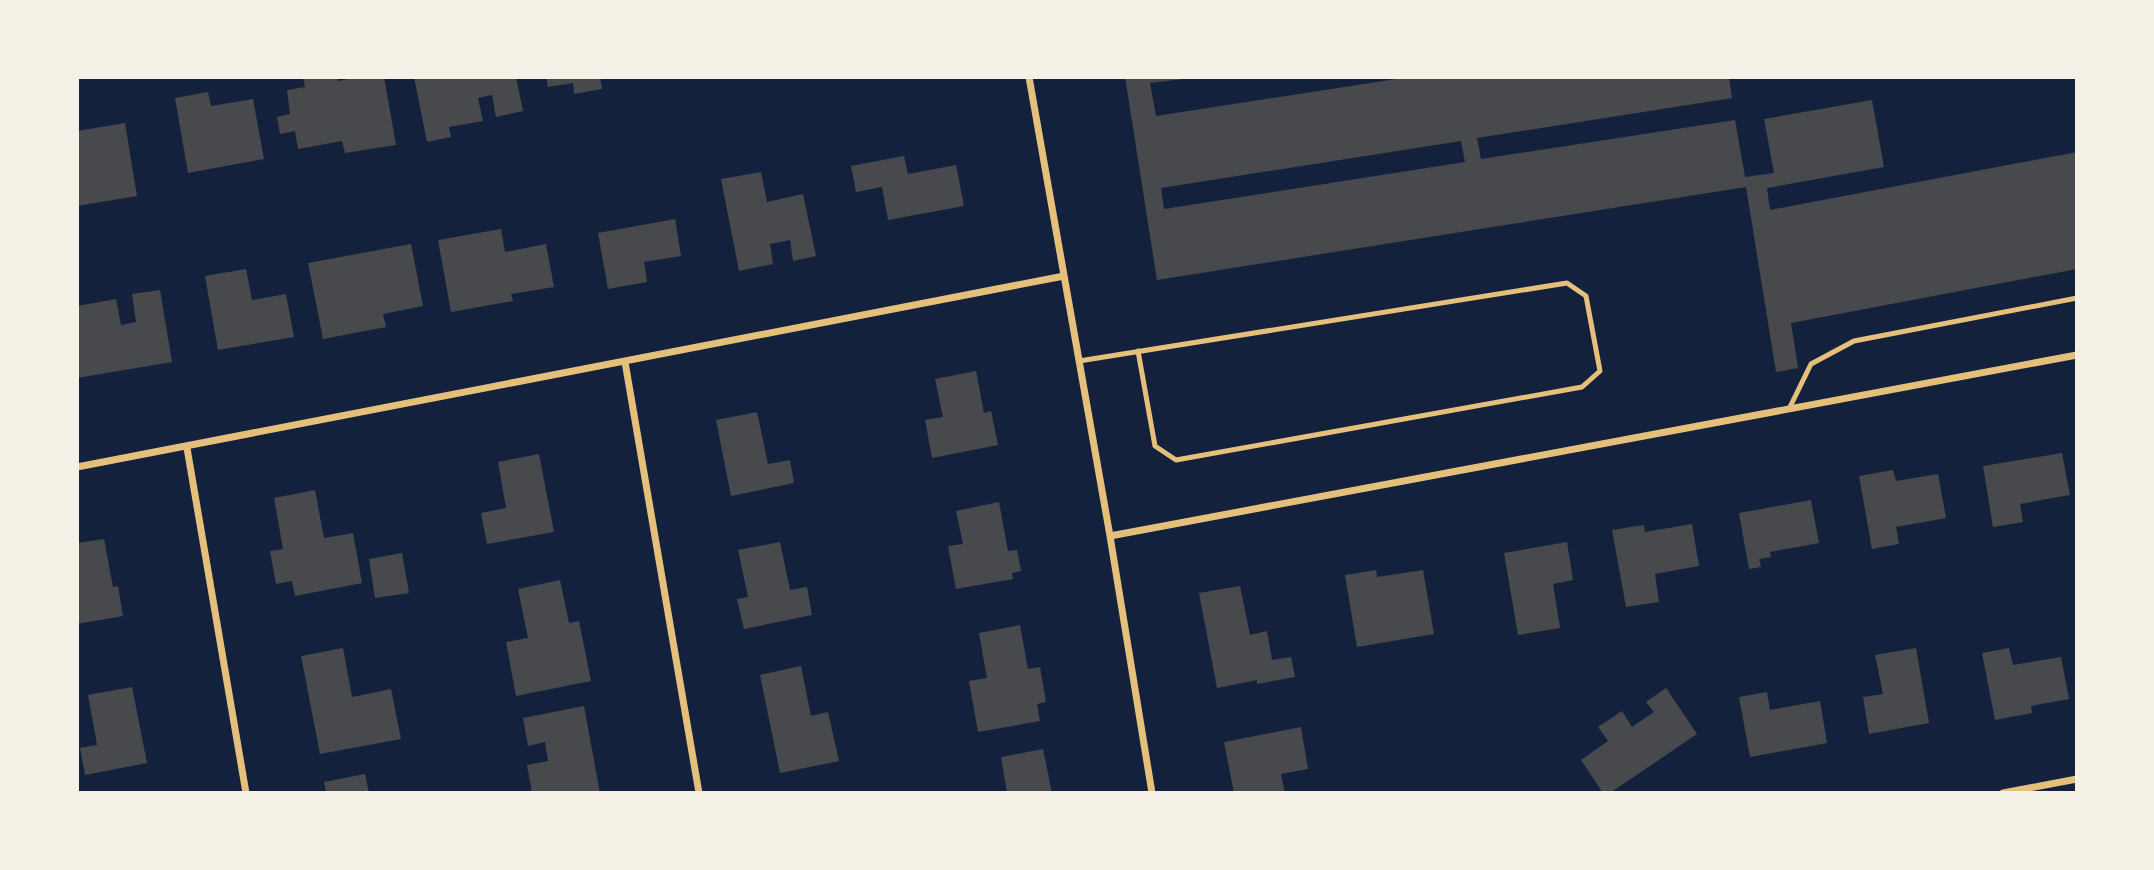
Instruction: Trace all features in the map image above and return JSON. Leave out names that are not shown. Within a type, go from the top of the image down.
[{"type":"street","points":[[1028,77],[1110,536],[1152,793]]},
{"type":"street","points":[[77,467],[187,448],[1064,276]]},
{"type":"street","points":[[1110,536],[2077,355]]},
{"type":"street","points":[[625,362],[699,793]]},
{"type":"street","points":[[187,448],[246,793]]},
{"type":"street","points":[[2003,793],[2077,779]]},
{"type":"street","points":[[2050,784],[2052,793]]},
{"type":"lane","points":[[1079,360],[1567,283],[1586,296],[1600,372],[1581,387],[1176,460],[1154,446],[1138,351]]},
{"type":"lane","points":[[1789,409],[1811,364],[1854,341],[2077,298]]},
{"type":"building","points":[[303,77],[337,77],[338,81],[359,77],[384,77],[396,145],[345,153],[342,141],[298,149],[295,131],[280,134],[277,117],[290,114],[287,90],[305,87]]},
{"type":"building","points":[[414,77],[516,77],[523,111],[496,117],[492,95],[478,98],[483,121],[449,127],[451,137],[427,142]]},
{"type":"building","points":[[546,77],[600,77],[602,89],[574,94],[573,83],[548,87]]},
{"type":"building","points":[[1125,77],[1183,77],[1150,83],[1156,116],[1409,77],[1729,77],[1732,98],[1477,138],[1481,159],[1735,120],[1745,177],[1774,173],[1764,119],[1872,100],[1884,167],[1767,188],[1770,210],[2077,152],[2077,269],[1791,323],[1798,368],[1776,372],[1746,187],[1157,280]],"holes":[[[1461,141],[1465,162],[1164,209],[1161,188]]]},
{"type":"building","points":[[208,92],[211,106],[253,99],[264,159],[188,173],[175,98]]},
{"type":"building","points":[[125,123],[137,196],[77,206],[77,131]]},
{"type":"building","points":[[904,156],[908,174],[956,165],[964,206],[888,220],[882,187],[856,192],[851,166]]},
{"type":"building","points":[[761,172],[767,202],[803,194],[816,256],[793,261],[790,240],[770,244],[773,264],[739,271],[721,179]]},
{"type":"building","points":[[675,219],[681,256],[644,262],[647,282],[608,289],[598,233]]},
{"type":"building","points":[[501,229],[505,252],[546,244],[554,287],[511,294],[513,301],[451,312],[438,240]]},
{"type":"building","points":[[411,244],[423,306],[383,314],[386,327],[323,339],[308,263]]},
{"type":"building","points":[[246,269],[252,300],[286,294],[294,337],[218,350],[205,276]]},
{"type":"building","points":[[160,290],[172,362],[77,378],[77,306],[116,299],[121,325],[136,322],[132,294]]},
{"type":"building","points":[[976,371],[984,413],[991,411],[998,445],[932,458],[925,420],[943,417],[935,379]]},
{"type":"building","points":[[757,412],[768,464],[790,460],[794,483],[731,496],[716,420]]},
{"type":"building","points":[[2062,453],[2070,495],[2020,504],[2023,522],[1993,527],[1983,466]]},
{"type":"building","points":[[539,454],[554,532],[487,544],[481,513],[506,508],[498,462]]},
{"type":"building","points":[[1893,470],[1896,481],[1938,474],[1946,518],[1896,527],[1899,544],[1872,549],[1859,476]]},
{"type":"building","points":[[315,490],[324,538],[353,533],[362,583],[295,596],[292,581],[276,584],[270,551],[283,549],[274,498]]},
{"type":"building","points":[[1811,500],[1819,543],[1770,552],[1771,557],[1759,559],[1761,567],[1749,569],[1739,513]]},
{"type":"building","points":[[999,502],[1008,551],[1017,550],[1021,571],[1012,573],[1013,579],[956,589],[948,546],[963,544],[956,511]]},
{"type":"building","points":[[1692,524],[1699,566],[1655,574],[1659,602],[1626,607],[1612,530],[1644,525],[1645,532]]},
{"type":"building","points":[[104,539],[113,587],[118,586],[123,616],[77,624],[77,543]]},
{"type":"building","points":[[780,542],[790,590],[807,587],[812,615],[744,629],[737,599],[748,597],[738,550]]},
{"type":"building","points":[[1567,542],[1573,580],[1553,584],[1560,628],[1518,635],[1504,553]]},
{"type":"building","points":[[402,553],[409,593],[375,598],[369,559]]},
{"type":"building","points":[[1376,570],[1377,577],[1423,570],[1434,634],[1357,647],[1345,575]]},
{"type":"building","points":[[560,580],[569,623],[579,621],[591,681],[516,696],[506,642],[528,638],[518,589]]},
{"type":"building","points":[[1240,586],[1250,635],[1267,631],[1272,660],[1291,657],[1295,677],[1257,684],[1257,680],[1217,688],[1199,593]]},
{"type":"building","points":[[1020,625],[1028,669],[1040,667],[1046,702],[1037,704],[1040,721],[978,732],[969,681],[987,678],[979,633]]},
{"type":"building","points":[[343,648],[352,697],[391,689],[401,739],[320,754],[301,656]]},
{"type":"building","points":[[1916,648],[1929,723],[1869,734],[1863,697],[1883,694],[1875,655]]},
{"type":"building","points":[[2009,648],[2013,665],[2061,657],[2069,699],[2031,706],[2032,713],[1995,720],[1982,653]]},
{"type":"building","points":[[801,666],[811,716],[828,712],[839,761],[780,773],[760,675]]},
{"type":"building","points":[[132,687],[147,763],[85,775],[80,748],[97,745],[88,695]]},
{"type":"building","points":[[1666,688],[1697,734],[1610,793],[1603,793],[1581,760],[1608,741],[1598,727],[1622,711],[1632,727],[1654,712],[1646,702]]},
{"type":"building","points":[[1767,692],[1770,710],[1820,701],[1827,743],[1750,757],[1739,697]]},
{"type":"building","points":[[584,706],[600,793],[532,793],[527,765],[548,761],[545,742],[528,746],[523,718]]},
{"type":"building","points":[[1301,727],[1308,769],[1281,774],[1285,793],[1234,793],[1224,742]]},
{"type":"building","points":[[1043,749],[1052,793],[1007,793],[1001,757]]},
{"type":"building","points":[[365,774],[369,793],[326,793],[324,782]]}]
